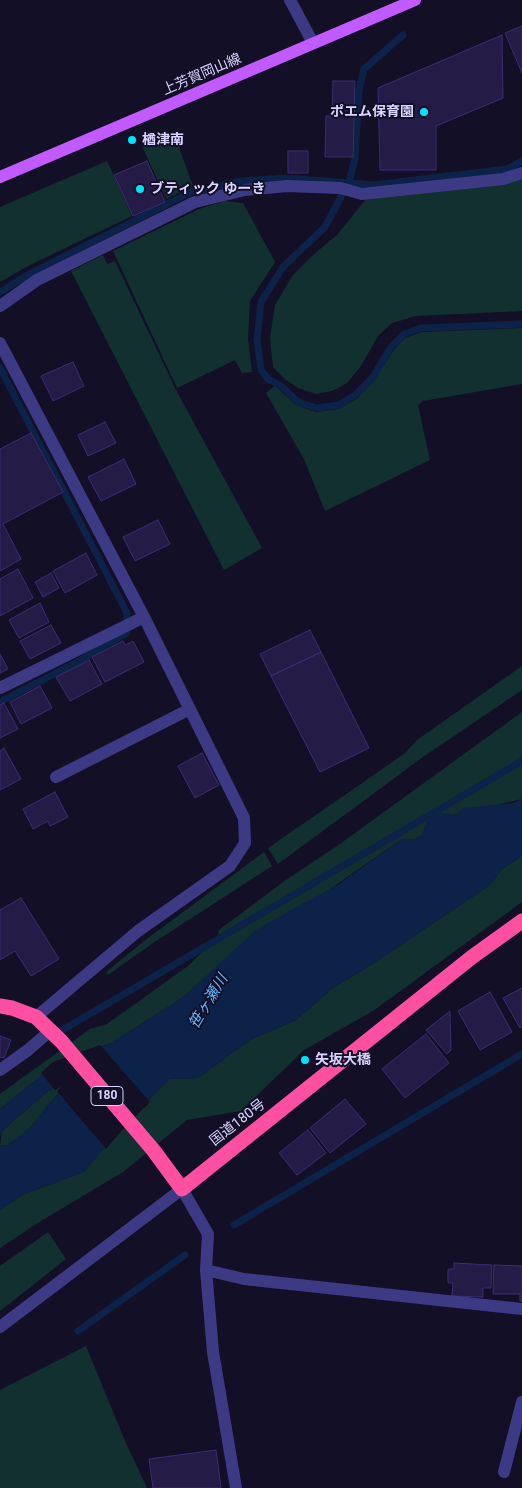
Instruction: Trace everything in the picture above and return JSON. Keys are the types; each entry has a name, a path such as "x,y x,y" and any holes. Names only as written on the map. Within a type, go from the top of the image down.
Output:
{"highway":[{"name":"国道180号","path":"182,1189 465,963 522,922"},
{"name":"180","path":"0,1006 12,1008 36,1017 55,1036 154,1151 182,1189"}],"main road":[{"name":"上芳賀岡山線","path":"0,177 415,0"}],"street":[{"path":"290,0 313,44"},
{"path":"0,306 37,280 195,202 245,190 286,186 345,189 362,194 503,179 522,173"},
{"path":"0,342 140,619 190,709 244,818 245,843 230,866 138,931 36,1017"},
{"path":"0,688 140,619"},
{"path":"56,777 190,709"},
{"path":"0,1070 28,1050 55,1036"},
{"path":"0,1327 182,1189 208,1234 206,1270 213,1352 236,1488"},
{"path":"206,1270 244,1279 522,1309"},
{"path":"504,1472 522,1402"}],"green space":[{"path":"173,131 193,186 166,199 142,146"},
{"path":"107,161 132,216 30,265 0,282 0,207"},
{"path":"522,175 522,311 416,316 392,323 378,336 361,366 347,383 332,391 316,394 298,388 273,367 270,338 275,305 293,275 337,235 366,199"},
{"path":"225,201 243,203 275,262 250,301 248,339 252,372 242,373 235,360 177,388 113,251 199,209"},
{"path":"103,255 107,264 115,261 176,390 262,548 224,570 71,271"},
{"path":"522,328 522,384 423,401 418,405 430,460 325,511 304,459 266,393 275,386 296,405 316,412 339,409 358,398 375,379 393,351 405,338 422,332"},
{"path":"522,666 522,690 423,757 278,864 268,848 404,754 417,740"},
{"path":"522,712 522,799 427,821 422,835 415,839 402,839 218,967 182,998 111,1043 54,1065 0,1109 0,1094 90,1029 107,1024 188,966 217,940 219,930"},
{"path":"264,852 272,866 153,943 108,975 106,972 148,938"},
{"path":"522,856 522,902 373,1011 304,1050 241,1111 187,1120 123,1172 0,1248 0,1210 22,1195 84,1172 121,1127 170,1079 198,1078 250,1040 296,1020 333,988 374,963 490,885 502,869"},
{"path":"74,1076 30,1128 6,1146 0,1145 2,1131 48,1091"},
{"path":"48,1232 66,1259 0,1311 0,1266"},
{"path":"86,1346 125,1441 147,1488 0,1488 0,1390"}],"water":[{"name":"笹ヶ瀬川","path":"522,799 522,856 502,869 490,885 374,963 333,988 296,1020 250,1040 198,1078 170,1079 121,1127 84,1172 22,1195 0,1210 0,1145 6,1146 30,1128 73,1077 48,1091 2,1131 0,1137 0,1109 54,1065 111,1043 182,998 257,929 339,884 402,839 415,839 422,835 427,821 441,813 456,815 463,808 514,803"}],"pier":[{"path":"100,1045 150,1102 106,1149 57,1091 62,1086 55,1090 41,1073 53,1062"}],"building":[{"path":"522,26 522,73 505,33"},
{"name":"ポエム保育園","path":"502,35 503,98 436,126 436,170 380,170 378,88"},
{"path":"333,81 355,81 353,157 325,157 326,116 332,116"},
{"path":"288,151 308,151 308,173 288,173"},
{"path":"147,161 165,202 133,216 114,175"},
{"path":"73,362 84,386 53,401 41,376"},
{"path":"105,422 116,443 88,456 78,435"},
{"path":"31,433 63,492 3,524 21,559 0,571 0,449"},
{"path":"124,459 136,484 101,501 88,477"},
{"path":"158,520 170,544 135,561 123,537"},
{"path":"86,553 97,575 65,593 53,571"},
{"path":"18,569 33,598 0,616 0,579"},
{"path":"51,573 59,588 43,597 35,582"},
{"path":"40,603 49,622 19,638 9,620"},
{"path":"51,625 61,643 30,659 20,641"},
{"path":"310,630 321,652 271,676 260,654"},
{"path":"123,641 125,645 133,641 144,662 105,682 92,657"},
{"path":"321,652 369,748 320,772 271,676"},
{"path":"0,654 8,669 0,673"},
{"path":"89,660 102,684 70,701 56,677"},
{"path":"40,686 52,708 21,724 10,702"},
{"path":"4,703 18,729 0,738 0,705"},
{"path":"4,748 21,779 0,790 0,751"},
{"path":"202,753 219,785 195,798 178,766"},
{"path":"55,792 68,817 50,826 48,821 33,829 23,809"},
{"path":"21,898 59,959 31,976 15,951 0,960 0,910"},
{"path":"522,988 522,1027 520,1028 503,998"},
{"path":"490,992 512,1032 480,1050 458,1011"},
{"path":"450,1011 451,1050 447,1054 426,1030"},
{"path":"426,1034 449,1063 405,1098 382,1069"},
{"path":"0,1036 11,1040 4,1058 0,1057"},
{"path":"345,1099 366,1124 330,1153 310,1128"},
{"path":"308,1130 326,1153 297,1175 279,1153"},
{"path":"454,1263 492,1265 491,1288 483,1288 483,1297 452,1296 453,1283 448,1283 448,1269 454,1269"},
{"path":"494,1265 522,1266 522,1301 520,1301 520,1294 493,1294"},
{"path":"216,1450 221,1488 153,1488 149,1459"}],"waterway":[{"path":"403,35 364,69 359,90 355,159 349,182 325,227 283,267 261,302 257,340 261,370 268,379 281,386 298,402 317,408 339,405 357,394 373,377 391,347 404,334 421,328 522,324"},
{"path":"0,292 31,273 191,192 241,181 286,178 374,185 507,169 522,161"},
{"path":"0,368 127,613 127,633 79,661 0,702"},
{"path":"54,1035 522,761"},
{"path":"234,1225 522,1054"},
{"path":"78,1331 185,1255"}],"place":[{"name":"ポエム保育園","path":"424,112"},
{"name":"楢津南","path":"132,140"},
{"name":"ブティック ゆーき","path":"140,189"},
{"name":"矢坂大橋","path":"305,1060"}]}
